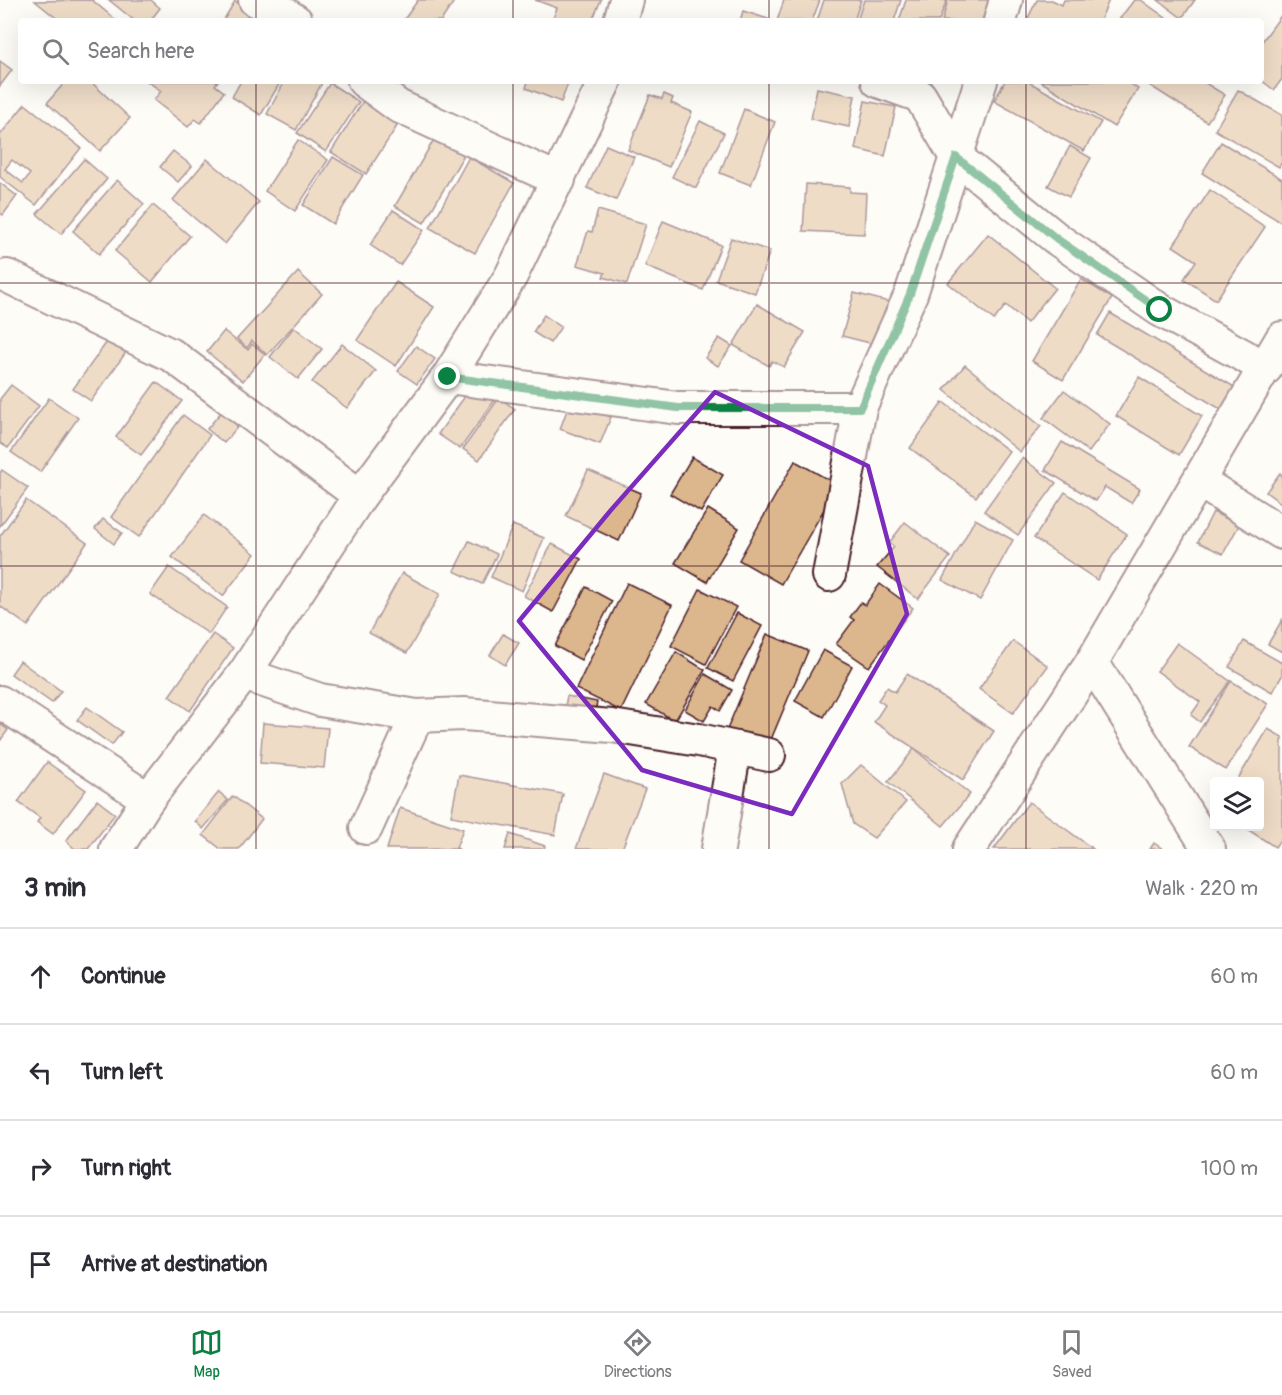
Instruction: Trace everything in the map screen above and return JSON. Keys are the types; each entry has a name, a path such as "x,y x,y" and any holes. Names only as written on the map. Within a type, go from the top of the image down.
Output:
{"street":[{"path":"255,0 292,18"},
{"path":"621,18 626,0"},
{"path":"1001,18 1006,0"},
{"path":"368,84 398,106 559,180"},
{"path":"116,849 148,799 244,674 360,496 448,377 511,276 604,84"},
{"path":"886,84 920,96 956,157 1057,239 1160,310 1266,368"},
{"path":"829,575 860,408 910,294 980,84"},
{"path":"7,276 173,356 360,496"},
{"path":"969,849 1092,662 1282,338"},
{"path":"448,377 678,408 860,408"},
{"path":"1199,481 1282,533"},
{"path":"1092,662 1209,849"},
{"path":"244,674 320,700 417,716 465,714 612,726 699,740 769,755"},
{"path":"0,702 148,799"},
{"path":"366,828 417,716"},
{"path":"718,849 735,748"}],"highlighted area":[{"path":"715,392 868,466 907,614 792,814 642,770 519,621 611,510"}],"building":[{"path":"92,0 113,18 56,18 35,1"},
{"path":"109,0 151,0 160,8 152,18 131,18"},
{"path":"418,0 455,0 443,18 405,18"},
{"path":"535,0 601,0 593,18 553,18 557,8"},
{"path":"784,0 820,0 813,18 778,18"},
{"path":"824,0 861,0 855,18 818,18"},
{"path":"864,0 901,0 895,18 858,18"},
{"path":"906,0 947,0 940,18 900,18"},
{"path":"948,0 989,0 983,18 943,18"},
{"path":"1037,0 1052,0 1062,5 1064,0 1109,0 1101,18 1028,18"},
{"path":"1134,0 1141,0 1166,18 1120,18"},
{"path":"1158,0 1195,0 1182,18"},
{"path":"235,1 262,18 225,18"},
{"path":"743,11 765,18 741,18"},
{"path":"1282,14 1282,79 1274,90 1264,82 1264,39"},
{"path":"0,61 12,70 0,86"},
{"path":"63,84 93,84 130,118 100,151 47,103"},
{"path":"151,84 216,84 224,92 201,123 195,119 188,127 154,100 161,91"},
{"path":"239,84 279,84 261,115 232,97"},
{"path":"283,84 321,84 296,130 267,114"},
{"path":"329,84 359,102 326,152 297,133"},
{"path":"527,84 568,84 561,102 526,88"},
{"path":"1003,84 1032,84 1101,122 1084,151 994,101"},
{"path":"1045,84 1130,84 1138,89 1114,127"},
{"path":"1207,84 1225,95 1207,122 1149,85"},
{"path":"817,88 855,96 849,127 811,119"},
{"path":"1238,90 1282,115 1282,162 1279,167 1215,130"},
{"path":"664,94 673,98 671,103 692,112 669,167 628,150 650,95 662,99"},
{"path":"363,101 399,123 366,174 331,152"},
{"path":"865,101 896,107 885,156 855,149"},
{"path":"25,104 81,148 36,205 0,177 0,135","holes":["12,160 30,174 23,183 5,169"]},
{"path":"744,109 775,122 751,185 720,173"},
{"path":"700,121 724,133 696,188 672,177"},
{"path":"436,136 465,153 424,223 395,206"},
{"path":"298,140 328,160 295,211 265,191"},
{"path":"1221,142 1282,179 1282,223 1202,173"},
{"path":"606,145 634,157 616,200 587,188"},
{"path":"1070,146 1091,158 1069,197 1048,186"},
{"path":"173,151 192,166 178,182 160,167"},
{"path":"333,157 363,175 333,224 303,205"},
{"path":"469,157 514,183 475,253 430,228"},
{"path":"84,159 107,179 61,234 37,214"},
{"path":"207,159 259,202 225,244 173,200"},
{"path":"117,180 144,204 99,254 73,231"},
{"path":"0,183 17,196 3,215 0,213"},
{"path":"806,184 850,187 850,192 866,193 864,234 803,231"},
{"path":"1210,190 1265,227 1216,300 1184,279 1196,261 1173,246"},
{"path":"153,205 190,236 152,282 115,251"},
{"path":"393,210 424,230 400,265 370,245"},
{"path":"598,210 646,224 627,284 603,277 605,273 577,265 588,231 592,232"},
{"path":"663,221 721,245 703,290 645,266"},
{"path":"988,234 1055,288 1027,323 1006,305 994,320 948,283"},
{"path":"731,238 770,251 755,293 716,280"},
{"path":"298,272 322,294 267,355 252,341 247,348 237,339"},
{"path":"1081,279 1112,298 1063,380 1032,361"},
{"path":"396,282 434,307 396,366 357,340"},
{"path":"854,293 889,302 878,345 842,336"},
{"path":"757,304 805,332 784,367 772,361 769,366 733,345"},
{"path":"1110,313 1236,388 1222,410 1097,335"},
{"path":"544,315 561,327 550,343 533,332"},
{"path":"294,327 322,349 298,379 270,357"},
{"path":"224,331 248,350 252,344 265,354 243,381 207,352"},
{"path":"719,338 732,346 718,366 705,358"},
{"path":"109,339 127,351 91,401 73,389"},
{"path":"342,344 376,371 347,408 312,382"},
{"path":"416,346 435,359 417,384 398,371"},
{"path":"965,365 1041,426 1020,452 944,390"},
{"path":"1139,377 1202,416 1179,455 1116,416"},
{"path":"156,382 182,401 141,455 116,437"},
{"path":"11,385 39,406 8,448 0,443 0,399"},
{"path":"473,385 495,400 460,449 438,434"},
{"path":"1064,390 1110,424 1089,452 1043,418"},
{"path":"49,398 78,418 40,472 11,452"},
{"path":"499,398 515,409 479,460 463,449"},
{"path":"570,402 611,417 600,444 560,429"},
{"path":"943,402 1009,451 976,497 910,448"},
{"path":"222,411 239,425 224,443 207,429"},
{"path":"183,415 210,435 139,537 111,517"},
{"path":"1062,442 1140,489 1131,503 1105,487 1096,501 1045,470"},
{"path":"692,457 723,475 701,512 670,494"},
{"path":"1022,458 1056,483 1018,535 984,511"},
{"path":"795,461 838,485 781,584 739,560"},
{"path":"2,470 28,488 0,526 0,473"},
{"path":"588,470 641,493 619,541 566,516"},
{"path":"1280,473 1282,475 1282,504 1266,492"},
{"path":"1065,492 1127,534 1097,580 1034,538"},
{"path":"26,500 87,543 28,626 0,606 0,536"},
{"path":"708,509 739,528 707,582 675,563"},
{"path":"1213,512 1239,525 1223,554 1198,542"},
{"path":"204,515 255,554 223,596 172,557"},
{"path":"103,519 122,533 114,544 95,529"},
{"path":"975,519 1013,540 980,600 942,580"},
{"path":"905,522 950,557 918,599 877,567 894,547 889,543"},
{"path":"513,525 544,538 522,591 491,577"},
{"path":"469,541 497,554 482,584 454,571"},
{"path":"552,544 581,559 553,612 524,596"},
{"path":"169,567 227,607 209,634 150,594"},
{"path":"402,573 440,594 407,653 369,633"},
{"path":"627,583 672,605 621,711 576,689"},
{"path":"880,584 913,608 869,667 836,644 854,620 850,617 861,602 865,605"},
{"path":"586,587 612,601 581,660 555,646"},
{"path":"700,589 736,607 706,664 671,646"},
{"path":"737,613 762,626 733,681 708,668"},
{"path":"1282,620 1282,652 1268,644"},
{"path":"213,634 233,648 190,711 169,696"},
{"path":"503,634 519,643 505,665 490,655"},
{"path":"767,634 808,651 767,749 726,732"},
{"path":"1013,641 1048,666 1013,713 979,689"},
{"path":"1244,641 1282,663 1282,676 1272,692 1229,667"},
{"path":"1177,643 1230,681 1200,722 1191,715 1200,702 1157,671"},
{"path":"823,650 852,666 824,717 795,701"},
{"path":"676,652 705,670 675,721 646,704"},
{"path":"20,661 61,691 52,703 11,674"},
{"path":"705,674 732,690 720,711 713,706 704,721 685,710"},
{"path":"907,674 994,731 963,780 874,722 885,705 878,700 887,687 895,692"},
{"path":"1231,681 1268,704 1226,770 1189,747"},
{"path":"567,696 597,702 594,718 564,711"},
{"path":"87,707 122,732 112,745 77,720"},
{"path":"263,723 328,728 324,768 260,763"},
{"path":"0,724 8,730 0,741"},
{"path":"1268,729 1282,737 1282,837 1275,847 1250,831 1264,831 1264,777 1239,777"},
{"path":"914,749 970,794 943,826 888,782"},
{"path":"47,762 86,790 53,834 37,822 40,818 18,802"},
{"path":"861,765 906,802 874,838 853,824 842,784"},
{"path":"604,774 645,789 622,849 576,849"},
{"path":"459,775 563,794 555,835 451,816"},
{"path":"219,792 228,800 203,829 195,821"},
{"path":"233,796 262,819 239,849 221,849 203,835"},
{"path":"97,800 115,814 88,849 75,849 66,841"},
{"path":"1029,802 1093,849 994,849"},
{"path":"400,808 463,829 456,848 459,849 387,849"},
{"path":"510,834 545,846 544,849 505,849"},
{"path":"1154,843 1163,849 1150,849"}],"route":[{"path":"448,377 678,408 860,408 910,294 956,157 1057,239 1160,310"}]}
